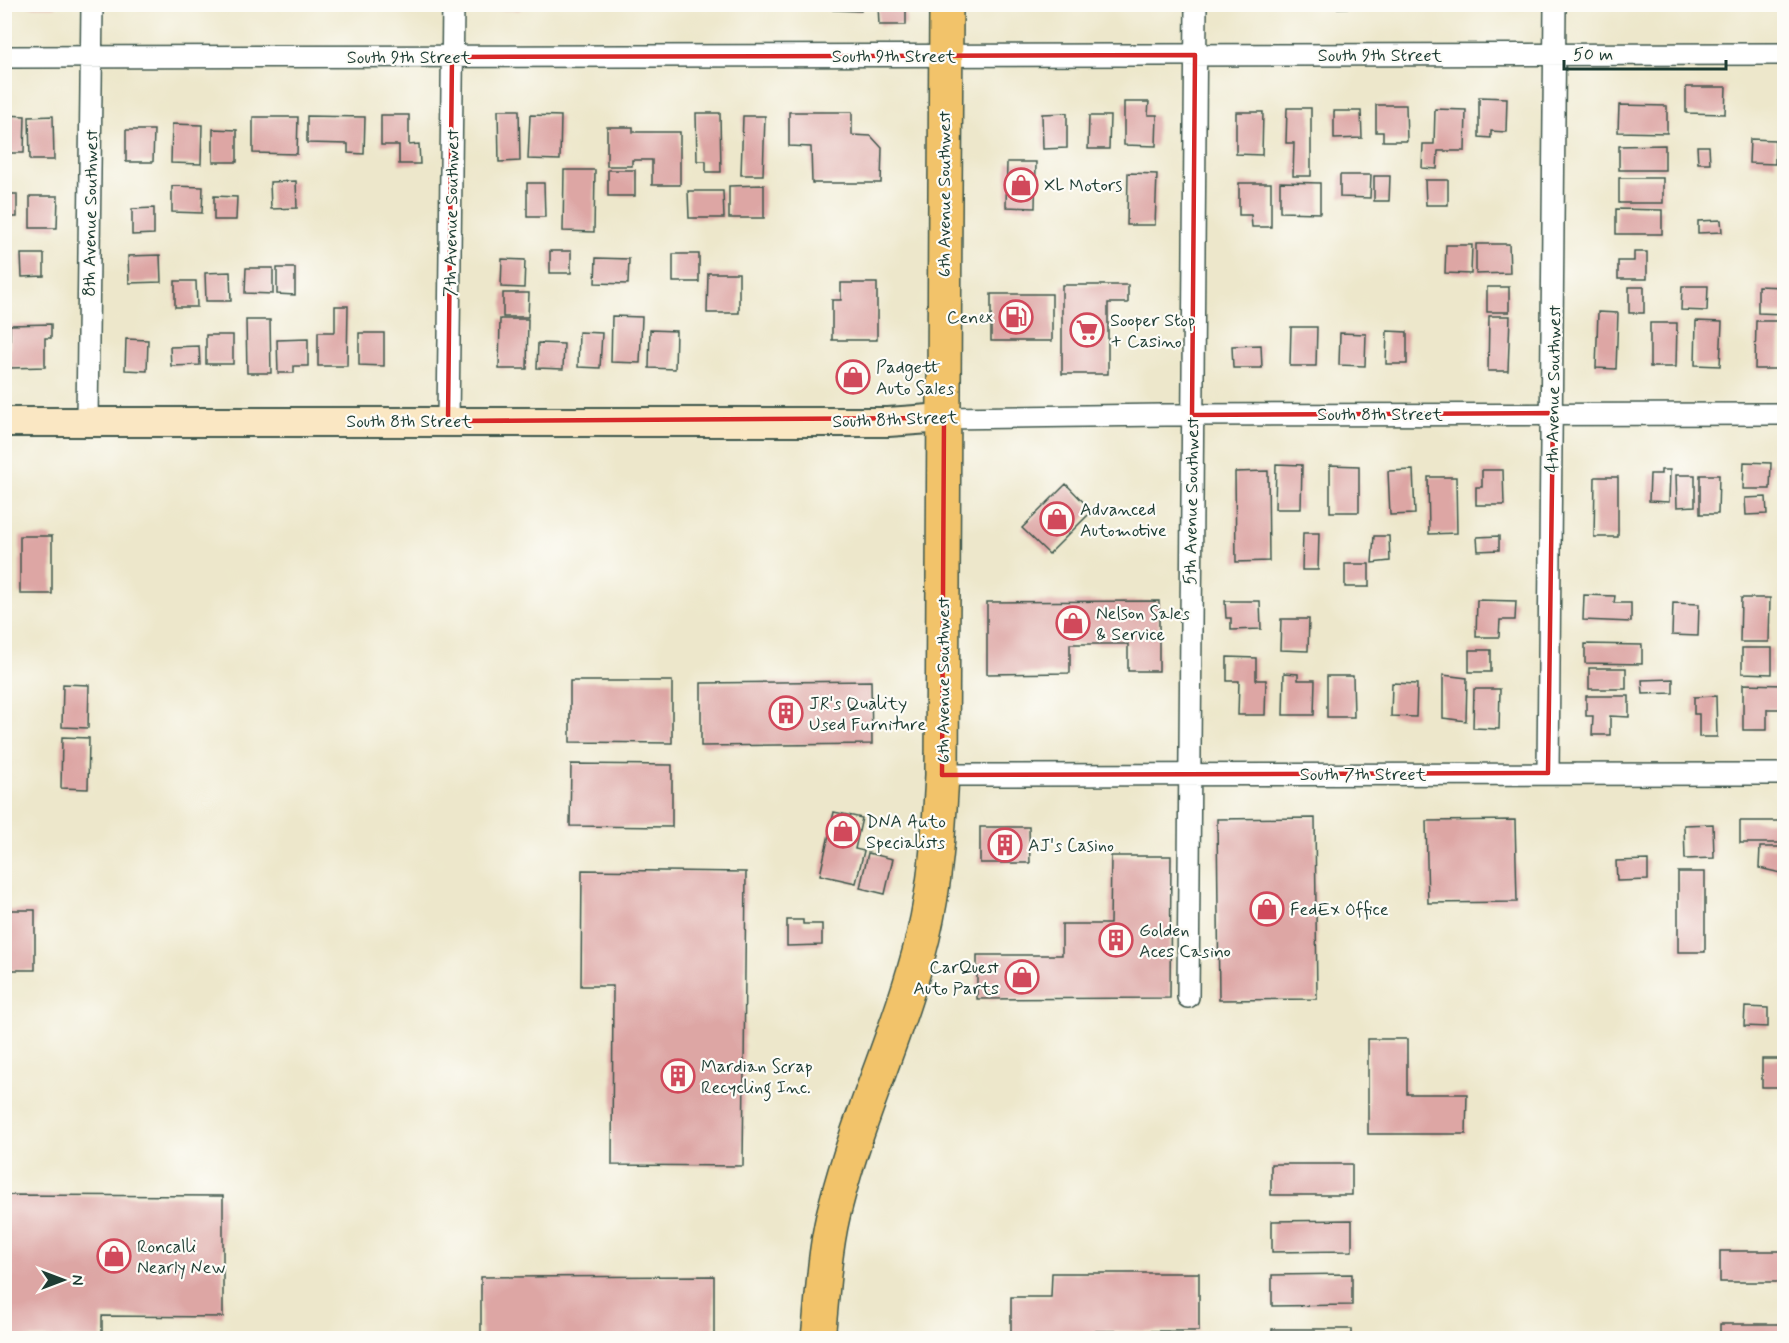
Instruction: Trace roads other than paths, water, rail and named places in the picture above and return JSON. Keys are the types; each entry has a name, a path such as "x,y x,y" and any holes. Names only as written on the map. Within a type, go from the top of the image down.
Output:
{"highway":[{"name":"6th Avenue Southwest","path":"818,1338 827,1247 835,1205 847,1164 897,1024 923,936 938,855 942,775 946,4"}],"street":[{"name":"8th Avenue Southwest","path":"87,421 92,4"},
{"name":"7th Avenue Southwest","path":"448,421 453,4"},
{"name":"5th Avenue Southwest","path":"1188,997 1196,4"},
{"name":"4th Avenue Southwest","path":"1548,773 1555,4"},
{"name":"South 9th Street","path":"4,57 1785,54"},
{"name":"South 8th Street","path":"4,422 888,422 944,418 1192,415 1785,414"},
{"name":"South 7th Street","path":"942,775 1785,774"}],"place":[{"name":"XL Motors","path":"1021,185"},
{"name":"Cenex","path":"1016,317"},
{"name":"Sooper Stop + Casino","path":"1087,330"},
{"name":"Padgett Auto Sales","path":"853,377"},
{"name":"Advanced Automotive","path":"1057,519"},
{"name":"Nelson Sales & Service","path":"1073,623"},
{"name":"JR's Quality Used Furniture","path":"786,713"},
{"name":"DNA Auto Specialists","path":"843,831"},
{"name":"AJ's Casino","path":"1005,845"},
{"name":"FedEx Office","path":"1267,909"},
{"name":"Golden Aces Casino","path":"1116,940"},
{"name":"CarQuest Auto Parts","path":"1022,977"},
{"name":"Mardian Scrap Recycling Inc.","path":"678,1076"},
{"name":"Roncalli Nearly New","path":"114,1256"}]}
